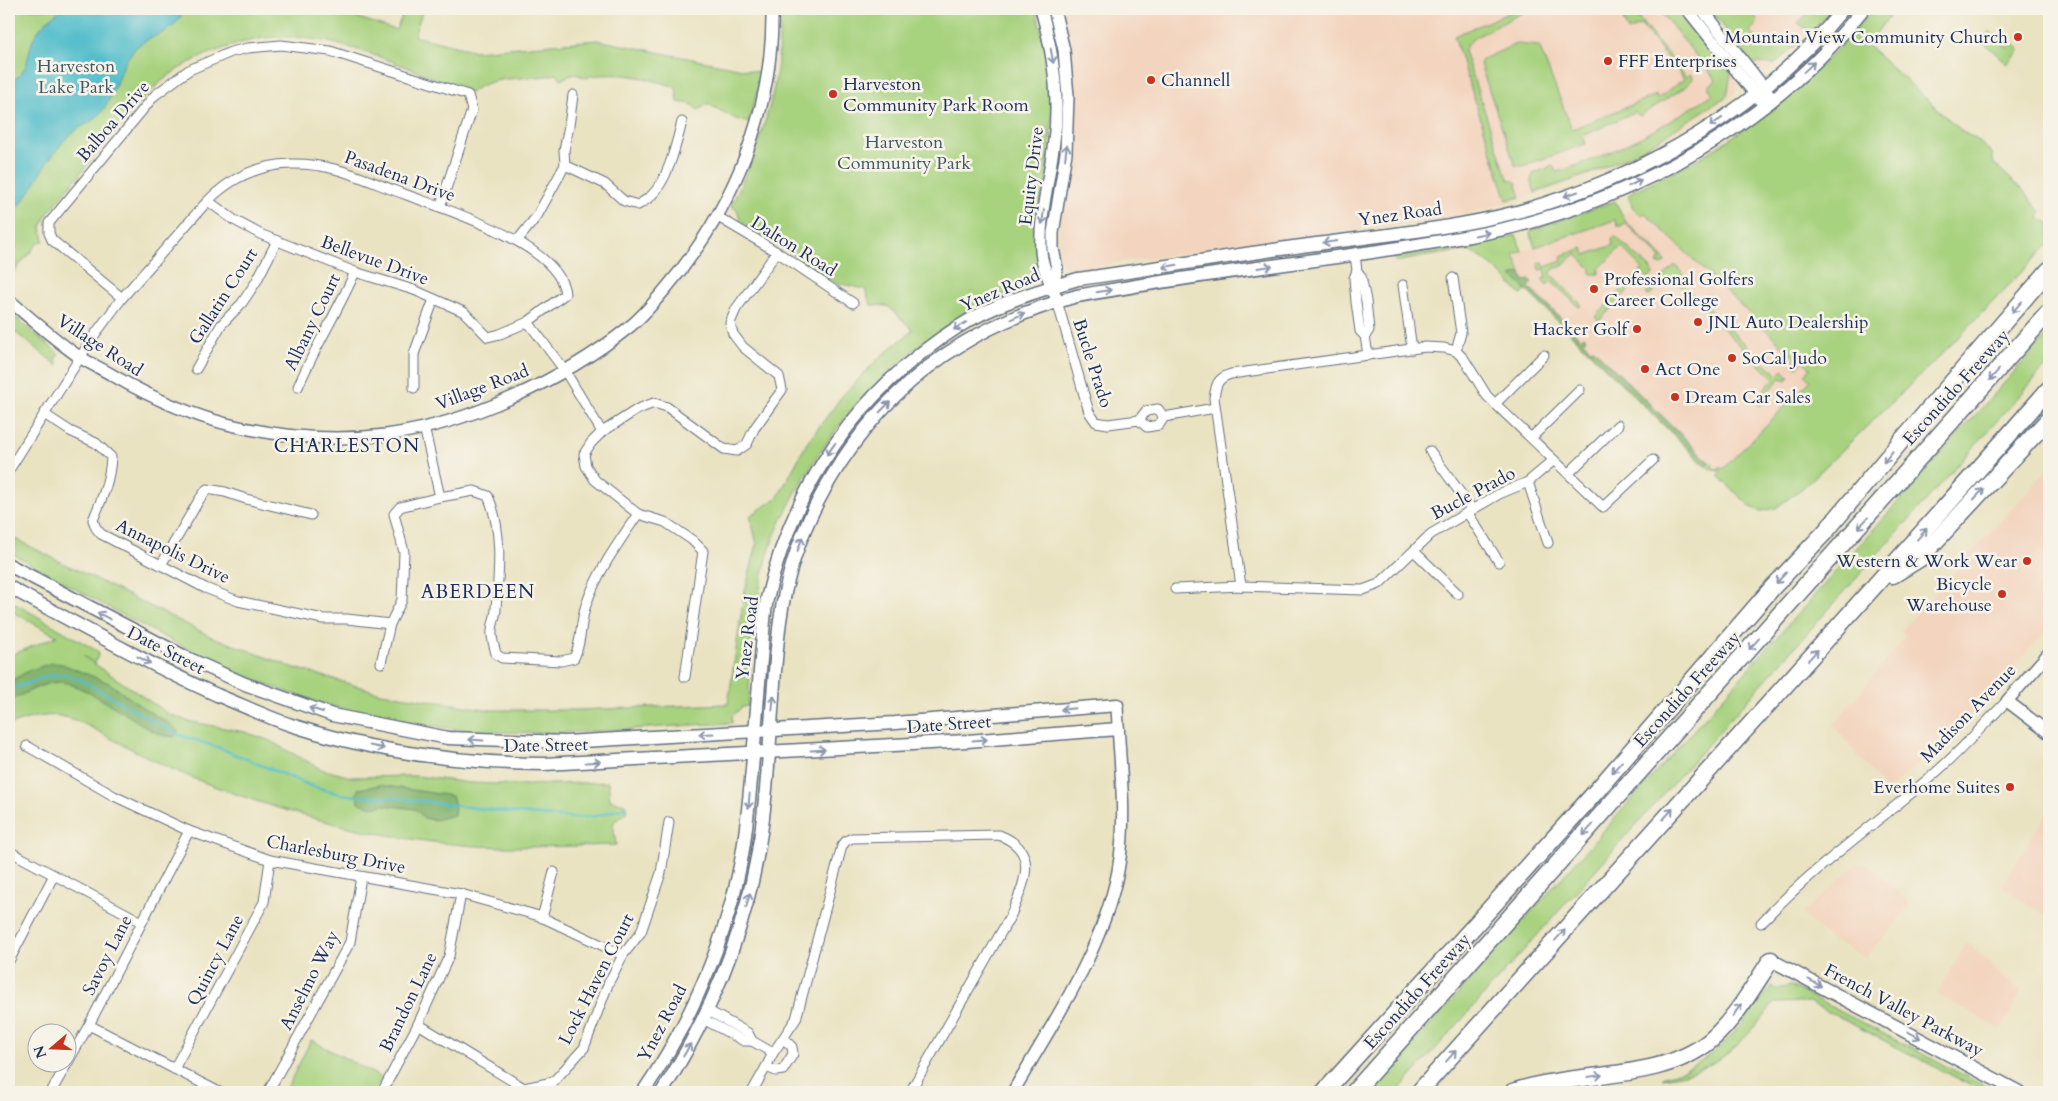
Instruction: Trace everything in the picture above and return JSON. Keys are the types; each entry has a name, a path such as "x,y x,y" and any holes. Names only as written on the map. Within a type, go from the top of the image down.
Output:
{"highway":[{"path":"1324,1092 1592,796 1773,587 1826,531 2049,270"},
{"name":"Escondido Freeway","path":"1354,1092 2049,312"},
{"path":"1419,1092 1655,828 1878,584 2049,389"},
{"path":"1878,584 1919,559 2049,420"},
{"path":"1513,1092 1550,1082 1642,1069 1671,1062 1692,1052 1711,1040 1732,1017 1772,960"}],"main road":[{"name":"Ynez Road","path":"643,1092 677,1038 701,988 728,912 746,829 766,601 790,524 805,491 826,456 850,423 879,389 922,353 967,322 1021,297 1053,286 1078,279 1448,225 1515,212 1586,188 1636,167 1676,146 1714,123 1760,91 1812,43 1842,9"},
{"name":"Ynez Road","path":"662,1092 691,1044 716,993 747,904 761,833 780,620 792,567 810,517 839,467 871,421 913,380 961,344 1039,306 1057,301 1112,289 1449,240 1492,232 1537,220 1602,198 1640,181 1725,134 1768,102 1823,54 1863,9"},
{"path":"1355,254 1359,245 1395,238 1402,232"},
{"name":"Date Street","path":"9,565 179,653 287,701 340,717 448,738 565,742 895,723 1117,705"},
{"name":"Date Street","path":"10,589 153,664 290,725 364,744 440,758 502,764 551,764 1118,729"},
{"path":"705,1015 700,1005 721,954 719,939"},
{"name":"French Valley Parkway","path":"1772,960 2019,1092"}],"street":[{"name":"Village Road","path":"9,300 80,357 141,393 192,414 235,426 280,434 351,438 424,427 451,420 509,399 565,371 629,328 652,304 696,250 718,217 752,138 769,69 772,41 772,9"},
{"name":"Equity Drive","path":"1041,9 1052,60 1056,99 1054,140 1041,231 1041,251 1044,272 1053,286 1057,301"},
{"name":"Equity Drive","path":"1053,286 1057,268 1053,249 1053,233 1066,153 1068,105 1064,50 1054,9"},
{"path":"1687,9 1760,91"},
{"path":"1702,9 1768,102"},
{"name":"Balboa Drive","path":"122,298 52,240 49,234 49,223 155,95 189,70 231,52 248,48 281,45 330,51 468,95 472,110 440,207"},
{"path":"517,241 537,216 565,165 564,150 573,95"},
{"path":"565,165 605,184 624,201 638,205 652,196 665,174 676,146 682,122"},
{"name":"Pasadena Drive","path":"9,470 80,357 122,298 218,190 248,173 266,167 291,164 324,166 356,174 485,224 517,241 557,272 564,284 565,294 528,322"},
{"name":"Bellevue Drive","path":"208,201 234,220 260,234 355,272 434,299 464,312 488,337 528,322"},
{"name":"Dalton Road","path":"718,217 777,252 853,303"},
{"name":"Gallatin Court","path":"196,369 221,325 242,303 256,282 277,241"},
{"path":"685,677 703,551 692,540 665,522 638,514 595,480 586,466 584,454 591,443 602,432 638,409 654,403 667,407 724,449 737,451 747,444 754,429 782,390 780,376 743,347 733,334 730,323 736,309 777,252"},
{"path":"1355,254 1357,270 1361,276 1366,300 1363,321"},
{"path":"1357,270 1354,278 1356,302 1363,321 1369,330 1365,336 1368,355"},
{"name":"Albany Court","path":"298,387 309,360 342,302 355,272"},
{"path":"1452,278 1461,333 1456,351"},
{"path":"1402,285 1412,349"},
{"path":"414,388 414,354 434,299"},
{"path":"1356,302 1366,300"},
{"name":"Bucle Prado","path":"1057,301 1089,412 1096,422 1108,424 1140,420 1146,411 1158,410 1164,416"},
{"path":"528,322 565,371 602,432"},
{"path":"1241,586 1214,398 1216,384 1222,376 1412,349 1444,348 1456,351 1464,359 1474,378 1495,404 1603,507 1653,460"},
{"path":"1495,404 1544,355"},
{"path":"1531,438 1580,390"},
{"name":"Bucle Prado","path":"1164,416 1215,408"},
{"name":"Annapolis Drive","path":"44,414 70,431 96,444 111,457 110,474 93,520 96,528 102,534 205,588 238,601 323,619 347,619 390,624"},
{"name":"Bucle Prado","path":"1140,420 1147,427 1159,425 1164,416"},
{"path":"1568,474 1618,424"},
{"path":"424,427 440,496"},
{"path":"1430,451 1470,510 1499,562"},
{"name":"Bucle Prado","path":"1175,589 1241,586 1363,590 1379,584 1431,534 1470,510 1528,482 1554,460"},
{"path":"1528,482 1548,543"},
{"path":"161,566 199,500 207,490 225,492 311,515"},
{"path":"382,663 390,624 402,600 404,552 394,514 400,508 440,496 474,491 488,496 495,511 498,532 496,611 492,635 496,654 502,658 561,661 574,658 579,650 580,629 586,605 597,580 638,514"},
{"path":"1414,551 1458,594"},
{"name":"Madison Avenue","path":"1761,923 1804,880 1935,773 2006,701 2049,653"},
{"path":"2006,701 2049,733"},
{"path":"1013,1092 1088,960 1102,928 1111,900 1118,870 1123,812 1117,705"},
{"name":"Charlesburg Drive","path":"27,746 114,796 188,831 270,860 461,894 542,918 623,955"},
{"name":"Lock Haven Court","path":"418,1024 524,1088 553,1082 584,1048 609,982 623,955 641,932 661,873 669,822"},
{"name":"Savoy Lane","path":"51,1092 89,1025 188,831"},
{"path":"752,1092 773,1053 796,1019 842,846 846,841 852,838 1000,835 1008,838 1021,852 1025,861 1027,871 1022,888 1011,915 910,1092"},
{"path":"9,851 142,922"},
{"name":"Quincy Lane","path":"174,1069 264,902 270,860"},
{"path":"542,918 554,872"},
{"path":"9,961 54,875"},
{"name":"Anselmo Way","path":"268,1092 350,942 361,877"},
{"name":"Brandon Lane","path":"382,1092 418,1024 449,956 461,894"},
{"path":"705,1015 744,1041 752,1041 773,1053"},
{"path":"89,1025 219,1092"},
{"path":"766,1066 776,1071 783,1070 787,1065 793,1054 792,1047 784,1039"}],"shaded area":[{"path":"1058,9 1680,9 1732,73 1737,80 1737,87 1735,93 1678,131 1640,153 1594,174 1537,194 1454,217 1125,261 1075,270 1066,269 1062,265 1056,248 1068,165"},
{"path":"1710,9 1833,9 1813,31 1807,31 1798,40 1799,42 1775,64 1777,67 1767,72 1761,72 1753,65"},
{"path":"1645,206 1816,374 1721,471 1712,470 1701,462 1496,259 1585,230 1615,219 1633,208"},
{"path":"2049,468 2049,628 1983,702 1932,753 1886,790 1833,725 1906,636 1901,631"},
{"path":"2049,810 2049,918 2001,886"},
{"path":"1857,864 1871,866 1911,905 1866,958 1828,937 1802,914"},
{"path":"1967,942 2022,991 2001,1030 1937,994"}],"green space":[{"name":"Harveston Lake Park","path":"13,9 331,9 396,30 405,9 423,9 414,36 476,51 597,40 762,73 749,123 736,119 708,104 698,110 691,104 678,102 676,87 634,76 603,75 590,76 588,78 575,74 561,79 557,74 500,80 479,87 470,93 383,58 360,50 315,39 284,37 244,42 197,59 169,75 153,89 121,124 48,213 41,227 44,241 38,243 9,278 9,16"},
{"name":"Harveston Community Park","path":"779,9 1036,9 1049,65 1052,119 1039,266 1033,268 1026,279 1028,285 976,308 923,343 899,362 855,406 818,456 801,483 771,545 757,604 748,706 742,707 732,716 732,723 586,732 528,733 439,727 408,723 347,710 288,692 228,668 133,620 9,552 9,536 210,636 292,667 381,693 491,710 578,710 728,704 744,595 757,544 750,516 778,497 807,443 843,395 877,360 913,330 888,306 871,305 865,289 837,283 826,278 789,252 737,222 740,218 739,214 731,206 757,146 772,98 777,73"},
{"path":"1518,9 1529,9 1474,38 1467,44 1464,51 1505,171 1509,180 1516,182 1521,197 1507,200 1454,36"},
{"path":"1618,9 1631,9 1686,77 1690,74 1693,79 1685,87 1640,116 1634,112 1583,136 1586,144 1522,166 1515,165 1480,64 1483,59 1516,44 1539,46 1572,129 1656,95 1657,99 1684,79 1641,25 1628,31"},
{"path":"1658,9 1678,9 1731,73 1727,96 1640,151 1594,172 1535,193 1531,179 1534,173 1553,166 1556,172 1598,158 1657,129 1713,94 1708,87 1716,80"},
{"path":"1710,9 1753,9 1758,23 1750,31 1769,52 1790,33 1799,42 1775,64 1756,63 1753,65"},
{"path":"1812,9 1833,9 1811,32 1798,23"},
{"path":"1873,9 1895,9 1867,45 1963,132 1976,139 1992,153 1994,164 2021,188 2041,212 2039,218 2049,223 2049,244 1945,351 1804,487 1776,508 1761,511 1751,507 1718,476 1721,471 1712,470 1705,465 1709,462 1713,464 1712,467 1718,470 1720,467 1723,469 1810,381 1805,375 1810,368 1803,361 1797,367 1792,364 1795,358 1645,213 1641,216 1633,208 1628,196 1631,192 1678,170 1711,151 1764,114 1821,65"},
{"path":"1990,31 2007,48 2012,43 2020,50 2007,64 1981,40"},
{"path":"1615,201 1626,222 1662,256 1665,262 1662,265 1657,263 1661,258 1625,223 1618,226 1615,220 1535,247 1530,234 1532,230"},
{"path":"1516,235 1522,251 1514,254 1521,273 1512,276 1526,290 1521,295 1491,265 1470,252 1447,253 1397,262 1392,258 1451,249"},
{"path":"1616,237 1650,268 1653,274 1649,279 1644,274 1599,321 1595,317 1643,269 1621,247 1599,269 1599,274 1591,274 1591,269 1576,254 1550,273 1582,305 1579,307 1551,281 1547,285 1542,279 1547,277 1545,269 1540,270 1538,263 1543,262 1545,267 1562,261 1561,256 1583,248 1585,255 1613,245 1612,238"},
{"path":"1675,265 1687,278 1682,284 1778,375 1783,370 1789,376 1786,380 1781,378 1760,399 1762,404 1760,406 1754,400 1774,379 1674,280 1669,285 1664,281 1649,296 1646,294"},
{"path":"1521,273 1524,281 1530,280 1532,283 1529,287 1581,338 1584,336 1586,338 1584,341 1590,349 1593,348 1709,462 1705,465 1701,462 1512,276"},
{"path":"9,312 59,354 56,358 58,366 9,327"},
{"path":"2049,333 2049,363 1397,1092 1370,1092"},
{"path":"9,600 99,652 95,664 83,656 167,713 187,721 245,732 268,740 321,769 351,777 416,776 470,783 526,785 608,782 610,800 625,804 627,811 613,823 616,845 502,847 464,845 427,841 352,828 243,797 208,784 171,769 87,725 67,717 41,716 9,725 9,656 57,636 9,610"},
{"path":"52,663 62,664 109,683 178,731 174,737 164,736 68,683 46,684 9,701 9,682 30,670"},
{"path":"380,785 452,796 455,806 454,815 434,820 424,818 415,809 383,805 372,807 360,803 356,796 358,789"},
{"path":"1771,986 1776,989 1791,986 1996,1092 1984,1092 1809,1002 1774,1003 1739,1044 1714,1063 1682,1075 1662,1078 1698,1063 1712,1053 1737,1029"},
{"path":"311,1040 382,1078 373,1092 285,1092"}],"water":[{"path":"62,9 184,9 173,26 140,44 133,51 124,65 107,104 93,120 72,133 64,141 48,161 23,201 9,214 9,83 24,69 33,40 38,31"}],"waterway":[{"path":"9,690 48,676 64,674 83,681 176,734 220,748 314,787 341,794 396,798 573,818 596,816 626,807"}],"place":[{"name":"Mountain View Community Church","path":"2018,37"},
{"name":"FFF Enterprises","path":"1608,61"},
{"name":"Channell","path":"1151,80"},
{"name":"Harveston Community Park Room","path":"833,94"},
{"name":"Professional Golfers Career College","path":"1594,289"},
{"name":"JNL Auto Dealership","path":"1698,322"},
{"name":"Hacker Golf","path":"1637,329"},
{"name":"SoCal Judo","path":"1732,358"},
{"name":"Act One","path":"1645,369"},
{"name":"Dream Car Sales","path":"1675,397"},
{"name":"Western & Work Wear","path":"2027,561"},
{"name":"Bicycle Warehouse","path":"2002,594"},
{"name":"Everhome Suites","path":"2010,787"}],"district":[{"name":"CHARLESTON","path":"347,445"},
{"name":"ABERDEEN","path":"478,591"}]}
